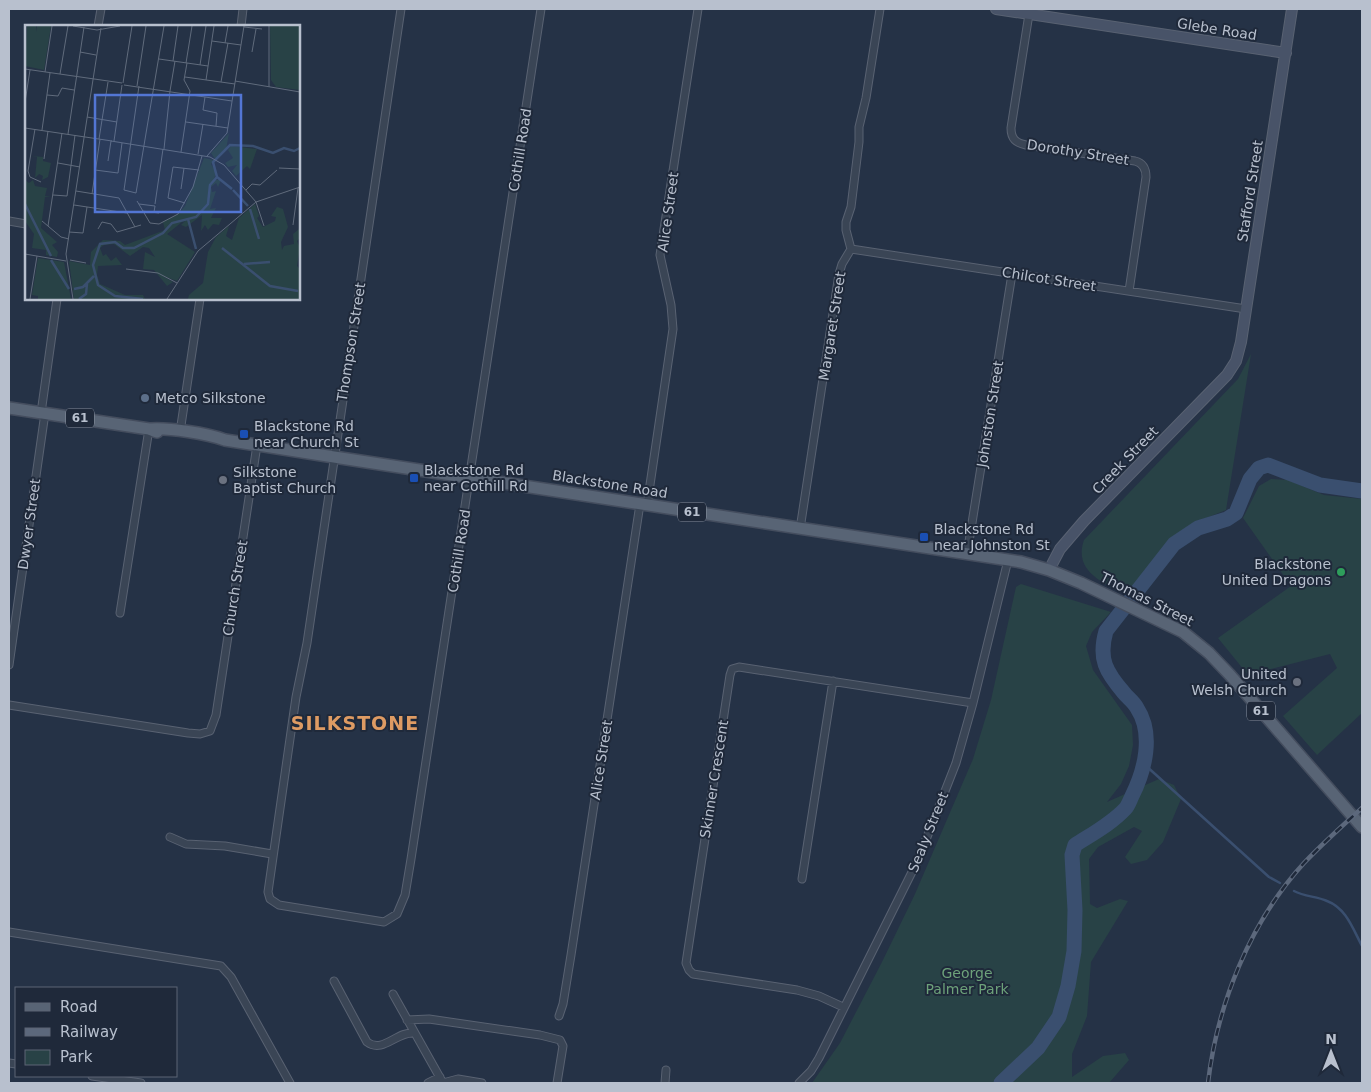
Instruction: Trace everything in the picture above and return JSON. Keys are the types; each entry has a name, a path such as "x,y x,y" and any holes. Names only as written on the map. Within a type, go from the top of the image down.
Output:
{"main road":[{"name":"Glebe Road","path":"996,9 1286,53"},
{"name":"Stafford Street","path":"1227,375 1234,365 1239,352 1292,9"},
{"name":"Creek Street","path":"1048,570 1060,549 1084,521 1227,375"},
{"name":"Blackstone Road","path":"9,408 150,429 162,428 215,436 225,440 1008,560 1048,570"},
{"name":"Blackstone Road","path":"150,429 161,434 214,442 225,440"},
{"name":"Thomas Street","path":"1048,570 1099,591 1183,632 1209,653 1362,827"}],"street":[{"path":"98,25 101,9"},
{"path":"241,25 243,9"},
{"name":"Thompson Street","path":"272,854 296,697 307,644 401,9"},
{"name":"Cothill Road","path":"272,854 268,892 273,902 288,907 384,922 398,914 405,895 411,859 542,9"},
{"name":"Alice Street","path":"559,1016 563,1004 672,329 671,305 660,256 698,9"},
{"path":"851,249 846,222 851,207 859,127 866,98 880,9"},
{"name":"Dorothy Street","path":"1029,14 1011,128 1012,136 1018,143 1026,146 1135,161 1144,167 1146,177 1129,291"},
{"path":"9,221 25,224"},
{"name":"Chilcot Street","path":"851,249 1246,309"},
{"name":"Margaret Street","path":"800,529 839,274 842,264 851,249"},
{"name":"Johnston Street","path":"967,554 1012,274"},
{"name":"Dwyer Street","path":"9,665 57,300"},
{"path":"180,432 200,300"},
{"path":"120,613 150,429"},
{"name":"Church Street","path":"9,705 188,733 200,734 210,731 216,715 257,445"},
{"name":"Sealy Street","path":"799,1083 811,1071 819,1058 918,860 956,763 973,703 1008,560"},
{"name":"Skinner Crescent","path":"843,1007 819,996 798,990 693,974 686,963 732,669 739,667 973,703"},
{"path":"802,880 833,681"},
{"path":"170,836 186,844 225,846 272,854"},
{"path":"9,932 221,966 231,977 290,1083"},
{"path":"334,981 364,1036 372,1046 381,1046 402,1034 414,1033"},
{"path":"393,994 442,1081"},
{"path":"408,1020 429,1018 540,1035 560,1040 563,1046 556,1083"},
{"path":"665,1083 666,1070"},
{"path":"99,1077 141,1083"},
{"path":"428,1083 458,1080 482,1083"}],"green space":[{"path":"1251,354 1226,510 1196,522 1168,542 1127,595 1100,581 1087,568 1083,560 1084,540 1238,379"},
{"path":"1271,479 1288,480 1324,495 1362,499 1362,713 1317,755 1283,716 1337,668 1330,654 1248,675 1218,638 1291,586 1243,518 1259,486"},
{"name":"George Palmer Park","path":"1021,584 1111,612 1092,632 1086,646 1093,670 1132,725 1133,745 1129,766 1121,784 1107,802 1159,779 1174,785 1181,799 1163,842 1147,860 1131,864 1125,857 1142,831 1134,827 1098,847 1089,859 1090,904 1097,908 1120,899 1128,901 1091,962 1087,1016 1072,1054 1072,1077 1103,1056 1125,1053 1129,1060 1109,1083 812,1083 840,1043 882,962 915,894 973,759 991,700 1016,587"}],"waterway":[{"path":"1001,1083 1038,1048 1059,1017 1068,986 1074,951 1075,910 1072,855 1075,845 1108,824 1126,808 1137,786 1144,764 1146,740 1142,718 1134,704 1112,678 1105,665 1103,650 1106,631 1174,544 1198,528 1227,519 1236,513 1250,479 1259,468 1268,465 1320,485 1362,491"},
{"path":"1144,764 1269,877 1280,883"},
{"path":"1294,891 1334,904 1344,914 1362,946"}],"railway":[{"path":"1208,1083 1212,1054 1228,995 1239,966 1267,911 1304,863 1362,808"}],"place":[{"name":"Metco Silkstone","path":"145,398"},
{"name":"Blackstone Rd near Church St","path":"244,434"},
{"name":"Blackstone Rd near Cothill Rd","path":"414,478"},
{"name":"Silkstone Baptist Church","path":"223,480"},
{"name":"Blackstone Rd near Johnston St","path":"924,537"},
{"name":"Blackstone United Dragons","path":"1341,572"},
{"name":"United Welsh Church","path":"1297,682"}],"district":[{"name":"SILKSTONE","path":"355,723"}]}
